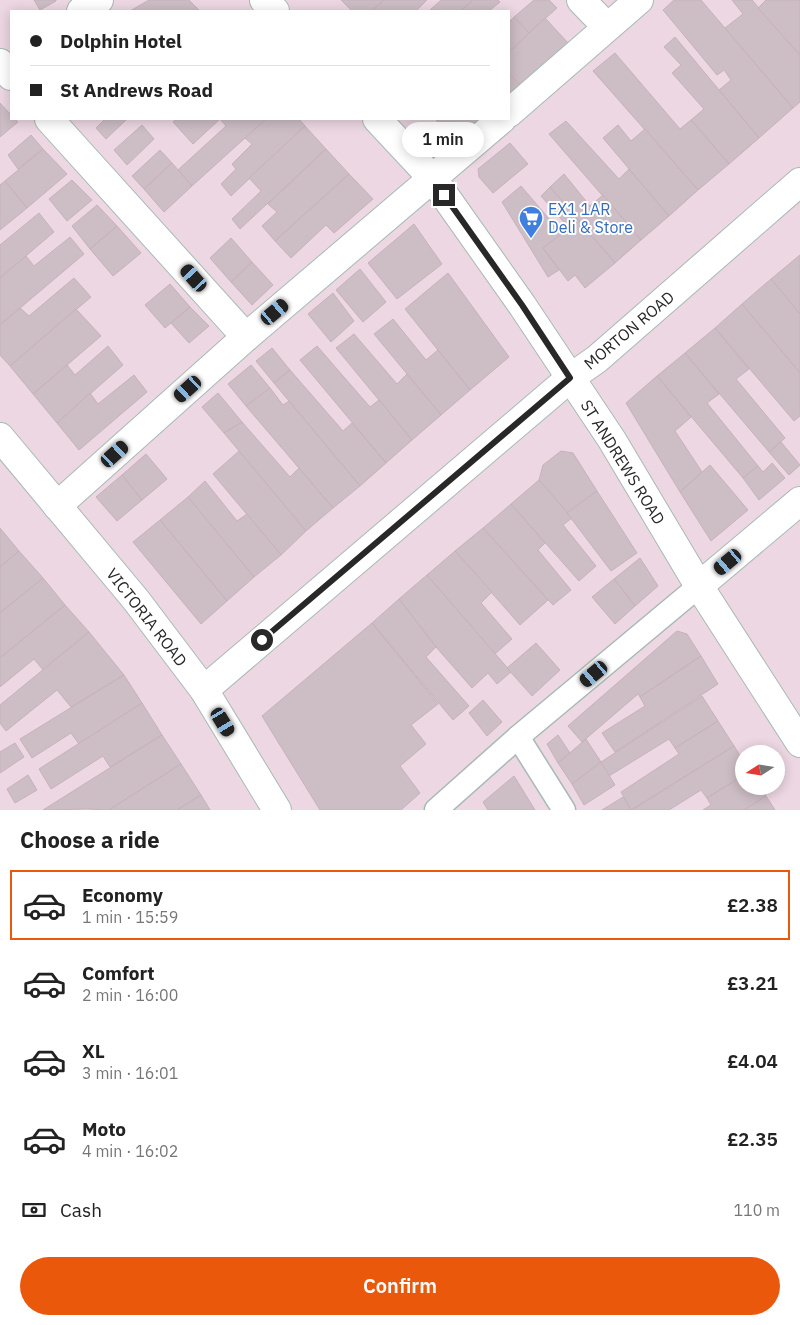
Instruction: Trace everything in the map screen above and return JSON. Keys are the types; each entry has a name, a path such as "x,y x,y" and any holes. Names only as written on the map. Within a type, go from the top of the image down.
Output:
{"street":[{"path":"83,10 99,0"},
{"path":"264,0 274,10"},
{"path":"581,0 607,27"},
{"path":"510,112 639,0"},
{"path":"10,54 0,62 10,75"},
{"path":"51,120 246,337"},
{"name":"ST ANDREWS ROAD","path":"378,120 432,179 522,305 612,440 699,586 800,743"},
{"path":"57,506 246,337 501,120"},
{"name":"MORTON ROAD","path":"204,690 570,378 597,359 800,182"},
{"name":"VICTORIA ROAD","path":"0,437 136,600 204,690 277,810"},
{"path":"699,586 800,501"}],"lane":[{"path":"436,810 518,737 699,586"},
{"path":"518,737 564,810"}],"building":[{"path":"34,0 56,0 56,1 40,10"},
{"path":"149,0 189,0 199,10 132,10"},
{"path":"341,0 384,0 373,10 351,10"},
{"path":"384,0 427,0 417,10 373,10"},
{"path":"441,0 473,0 462,10 430,10"},
{"path":"473,0 498,0 500,2 490,10 462,10"},
{"path":"534,0 549,0 557,8 529,33 514,17"},
{"path":"674,0 701,0 793,108 759,138 719,90 731,80 724,70 717,75 663,10"},
{"path":"732,0 752,0 800,55 800,102 793,108 725,28 743,14"},
{"path":"766,0 800,0 800,55 758,8"},
{"path":"514,17 529,33 510,51 510,21"},
{"path":"545,18 570,45 521,86 510,75 510,51"},
{"path":"675,37 759,138 729,164 691,120 704,109 672,73 681,65 664,47"},
{"path":"615,53 680,129 691,120 729,164 698,190 593,71"},
{"path":"510,75 521,86 510,96"},
{"path":"0,103 10,114 10,120 18,122 0,137"},
{"path":"104,120 126,120 106,139 96,128"},
{"path":"175,120 219,120 193,144 173,122"},
{"path":"221,120 265,120 192,186 178,170 226,126"},
{"path":"265,120 300,120 305,126 231,196 221,184 236,169 232,164 252,144 245,138"},
{"path":"436,120 482,120 457,141"},
{"path":"566,121 619,179 629,169 669,216 641,240 549,134"},
{"path":"142,125 154,139 127,165 114,150"},
{"path":"618,125 631,141 645,129 698,190 669,216 603,138"},
{"path":"305,126 326,149 240,229 232,219 261,191 249,178"},
{"path":"31,135 43,149 18,169 8,155"},
{"path":"510,143 528,164 493,193 479,177 478,169"},
{"path":"43,149 67,174 27,208 5,181"},
{"path":"326,149 349,174 275,241 262,226 277,212 268,204"},
{"path":"160,150 172,163 144,189 132,176"},
{"path":"172,163 192,186 164,212 144,189"},
{"path":"349,174 373,199 334,233 326,225 291,258 275,241"},
{"path":"564,174 590,206 603,195 641,240 615,263 550,187"},
{"path":"72,180 92,200 67,221 49,199"},
{"path":"5,181 27,208 0,230 0,185"},
{"path":"521,186 562,234 543,248 559,270 548,277 502,202"},
{"path":"550,187 615,263 585,288 575,275 568,281 543,248 569,228 541,196"},
{"path":"97,205 117,226 90,249 72,226"},
{"path":"39,213 54,232 0,278 0,245"},
{"path":"414,224 442,264 397,299 368,263"},
{"path":"117,226 141,253 113,276 90,249"},
{"path":"70,237 84,254 0,325 0,278 26,256 34,266"},
{"path":"231,238 252,262 231,282 210,258"},
{"path":"800,255 800,314 771,279"},
{"path":"252,262 273,285 252,305 231,282"},
{"path":"360,269 386,302 363,322 336,290"},
{"path":"448,273 509,357 470,390 405,309"},
{"path":"74,278 91,297 10,366 0,355 0,325 20,308 29,316"},
{"path":"771,279 800,314 800,373 742,304"},
{"path":"170,284 190,307 165,328 145,305"},
{"path":"333,293 354,321 331,342 308,314"},
{"path":"742,304 800,373 800,416 794,421 715,328"},
{"path":"190,307 209,326 189,343 171,323"},
{"path":"76,309 101,336 33,394 10,366"},
{"path":"393,319 426,360 438,350 470,390 441,415 374,334"},
{"path":"715,328 749,369 736,379 785,438 769,452 685,353"},
{"path":"354,334 397,384 407,374 441,415 412,440 336,348"},
{"path":"108,346 123,365 57,423 33,394 67,365 75,375"},
{"path":"317,346 370,407 379,400 412,440 386,463 300,360"},
{"path":"272,348 290,370 274,383 256,361"},
{"path":"685,353 719,394 707,403 758,466 743,478 657,376"},
{"path":"251,365 270,388 246,406 228,384"},
{"path":"290,370 343,431 352,423 386,463 360,486 274,383"},
{"path":"134,375 147,392 79,450 57,423 90,393 98,404"},
{"path":"657,376 691,417 675,431 702,472 680,492 626,403"},
{"path":"270,388 283,405 289,401 360,486 333,508 246,406"},
{"path":"218,393 242,422 224,433 202,407"},
{"path":"242,422 290,477 299,468 333,508 306,531 224,433"},
{"path":"781,442 800,465 789,475 769,452"},
{"path":"239,451 306,531 281,555 213,474"},
{"path":"561,451 573,453 597,491 567,513 539,480 543,465"},
{"path":"146,454 167,479 142,500 122,475"},
{"path":"772,463 785,478 759,500 743,478 758,466 763,472"},
{"path":"710,465 748,510 711,541 680,492"},
{"path":"122,475 142,500 117,521 96,497"},
{"path":"539,480 572,518 563,525 596,566 579,581 511,504"},
{"path":"205,481 237,521 247,514 281,555 254,577 188,497"},
{"path":"597,491 637,553 611,571 567,513"},
{"path":"188,497 254,577 227,601 160,520"},
{"path":"511,504 545,543 538,550 571,590 553,605 483,528"},
{"path":"160,520 227,601 201,624 133,542"},
{"path":"0,528 19,551 0,567"},
{"path":"483,528 548,600 520,625 455,551"},
{"path":"19,551 43,578 0,613 0,567"},
{"path":"455,551 492,592 481,603 512,639 495,654 427,575"},
{"path":"640,558 658,586 635,606 614,579"},
{"path":"427,575 511,672 497,684 488,673 472,688 436,647 399,599"},
{"path":"43,578 65,605 0,658 0,613"},
{"path":"614,579 635,606 615,624 592,597"},
{"path":"399,599 436,647 426,657 469,706 453,720 372,623"},
{"path":"65,605 89,632 43,670 34,659 0,687 0,658"},
{"path":"372,623 438,704 411,725 426,744 400,766 420,793 401,810 320,810 262,716"},
{"path":"677,631 687,634 701,656 640,697 638,694 582,742 568,726"},
{"path":"89,632 124,675 71,707 57,690 6,731 0,723 0,705"},
{"path":"536,643 560,670 532,696 507,668"},
{"path":"701,656 718,684 615,752 602,733 645,706 640,697"},
{"path":"124,675 142,703 79,744 71,733 32,758 20,739"},
{"path":"702,696 718,721 675,748 669,739 609,776 601,762"},
{"path":"483,700 502,722 487,736 469,713"},
{"path":"142,703 162,735 110,767 103,756 51,789 39,769"},
{"path":"718,721 734,746 631,810 621,792 679,754 675,748"},
{"path":"162,735 181,764 109,810 43,810"},
{"path":"558,735 570,753 558,763 547,744"},
{"path":"586,739 601,762 572,784 558,763"},
{"path":"15,743 24,757 0,773 0,752"},
{"path":"734,746 735,748 735,781 707,798 701,790 669,810 632,810"},
{"path":"601,762 615,785 584,805 572,784"},
{"path":"181,764 201,795 177,810 109,810"},
{"path":"28,775 37,790 15,803 7,789"},
{"path":"514,776 535,810 488,810 483,802"},
{"path":"735,781 735,795 766,796 744,810 703,810 711,805 707,798"},
{"path":"201,795 210,810 177,810"},
{"path":"766,796 775,810 744,810"},
{"path":"623,797 631,810 602,810"}],"place":[{"name":"EX1 1AR Deli & Store","path":"531,239"}],"route":[{"path":"262,640 570,378 522,305 444,195"}]}
